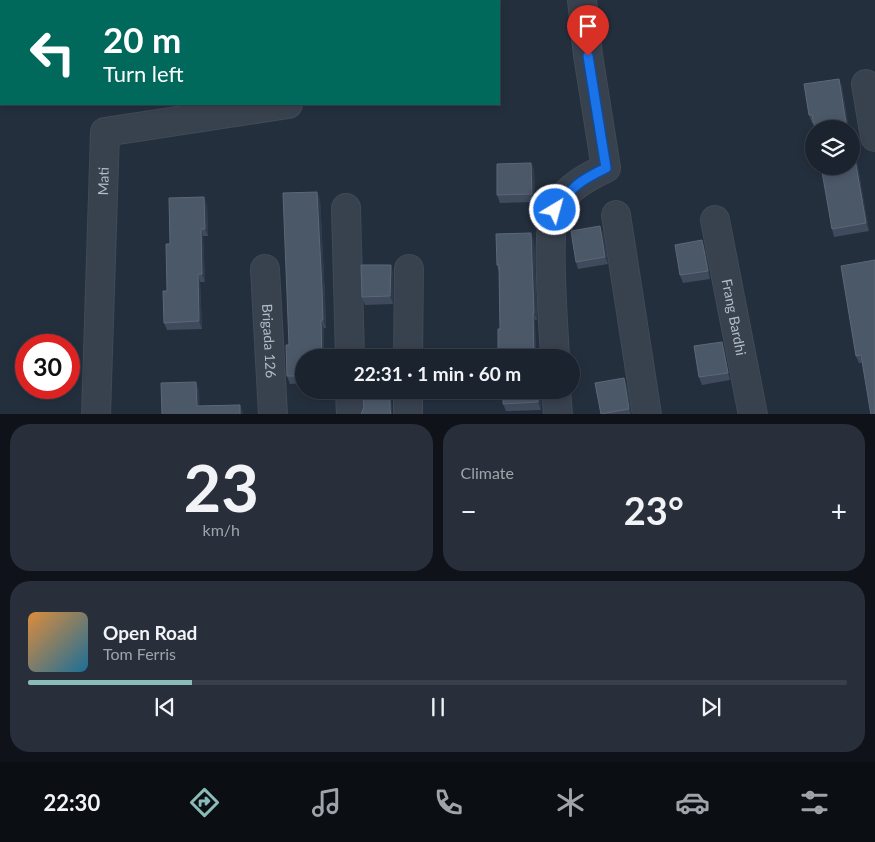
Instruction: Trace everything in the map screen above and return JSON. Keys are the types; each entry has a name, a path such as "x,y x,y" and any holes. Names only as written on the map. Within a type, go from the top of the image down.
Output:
{"street":[{"path":"555,349 550,241 555,210 571,188 586,177 606,168 588,56 582,0"},
{"path":"866,84 875,137"},
{"name":"Mati","path":"96,414 105,132 281,105"},
{"path":"346,208 350,349"},
{"path":"616,215 647,414"},
{"name":"Frang Bardhi","path":"716,220 753,414"},
{"name":"Brigada 126","path":"265,269 273,414"},
{"path":"408,349 409,269"},
{"path":"350,399 351,414"},
{"path":"408,399 408,414"},
{"path":"557,399 558,414"}],"building":[{"path":"839,79 846,120 813,120 812,115 809,115 804,84"},
{"path":"531,163 532,194 497,195 497,164"},
{"path":"823,175 858,175 866,223 832,229"},
{"path":"317,192 323,320 321,320 322,349 295,349 295,376 287,376 286,345 289,345 283,193"},
{"path":"204,197 205,229 201,229 202,274 198,274 199,321 164,323 163,291 167,291 166,244 170,244 169,198"},
{"path":"600,226 605,257 576,262 571,231"},
{"path":"531,233 534,349 498,349 498,329 500,329 499,265 497,265 496,234"},
{"path":"702,240 708,271 680,275 675,245"},
{"path":"875,260 875,414 871,414 861,355 856,356 841,266"},
{"path":"361,265 391,265 390,296 362,297"},
{"path":"722,342 728,373 699,377 694,346"},
{"path":"624,378 629,409 601,414 595,383"},
{"path":"196,382 197,406 240,405 240,414 162,414 161,383"},
{"path":"363,399 390,399 391,414 361,414 364,407"},
{"path":"503,399 538,399 538,402 503,404"}],"route":[{"path":"555,210 571,188 586,177 606,168 588,56"}]}
